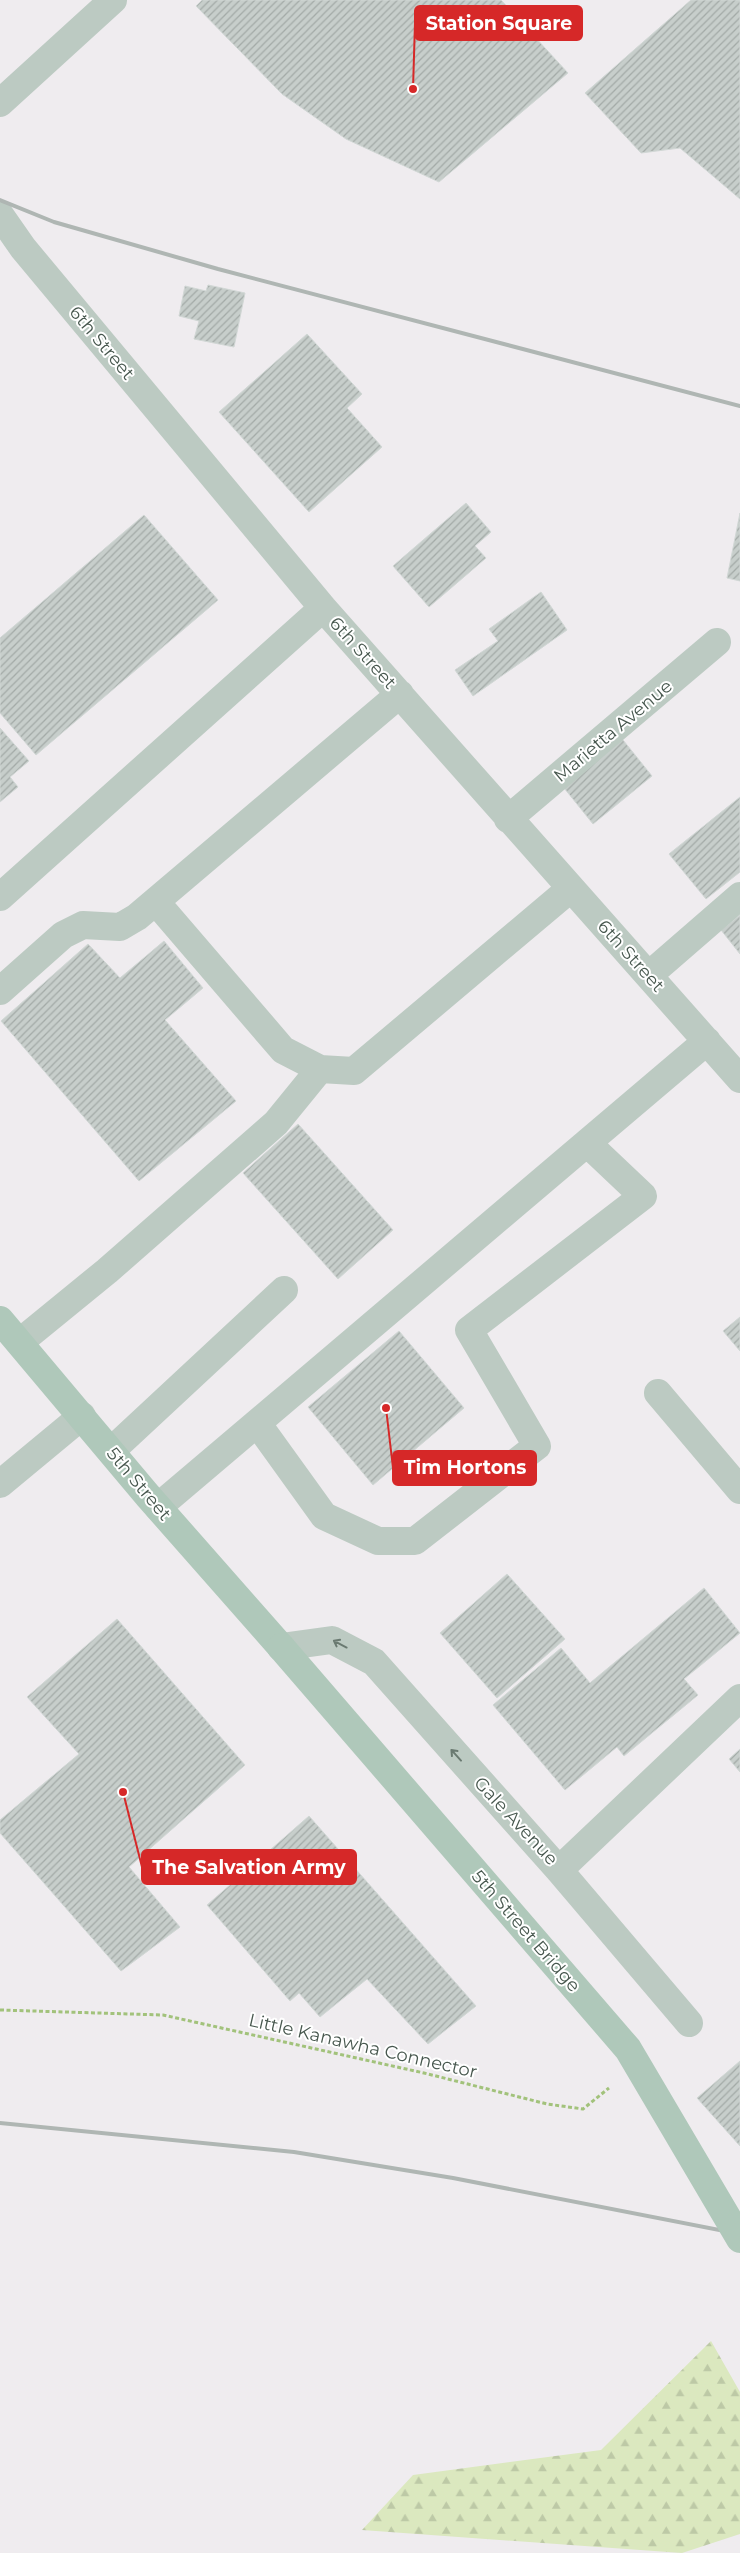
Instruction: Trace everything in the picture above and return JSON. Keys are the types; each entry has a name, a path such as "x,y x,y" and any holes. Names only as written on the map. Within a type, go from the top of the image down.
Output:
{"main road":[{"name":"5th Street","path":"0,1320 158,1507 281,1647"},
{"name":"5th Street Bridge","path":"281,1647 628,2049 740,2239"}],"street":[{"path":"0,104 113,0"},
{"name":"6th Street","path":"0,214 23,248 323,608 508,820 740,1079"},
{"path":"0,896 323,608"},
{"name":"Marietta Avenue","path":"508,820 717,642"},
{"path":"0,991 63,935 83,924 120,927 137,917 400,694"},
{"path":"156,902 283,1050 320,1068 354,1071 570,889"},
{"path":"648,975 740,896"},
{"path":"158,1507 707,1041"},
{"path":"20,1342 107,1271 276,1123 320,1068"},
{"path":"257,1423 324,1516 378,1541 415,1541 537,1446 469,1330 643,1196 587,1143"},
{"path":"111,1451 284,1290"},
{"path":"658,1393 740,1490"},
{"path":"0,1484 82,1416"},
{"name":"Gale Avenue","path":"281,1647 332,1640 374,1662 558,1870 740,1698"},
{"path":"558,1870 689,2023"}],"path":[{"name":"Little Kanawha Connector","path":"0,2010 163,2015 424,2073 547,2104 583,2109 613,2084"}],"green space":[{"path":"711,2341 740,2392 740,2534 682,2553 362,2530 413,2475 601,2450"}],"building":[{"path":"202,0 501,0 568,73 439,182 346,139 282,94 196,6"},
{"path":"691,0 740,0 740,199 680,148 641,153 585,93"},
{"path":"208,285 245,293 234,347 194,339 199,321 179,316 185,286 206,291"},
{"path":"307,334 362,394 347,408 382,447 309,512 219,412"},
{"path":"466,503 491,532 475,546 486,558 429,607 393,566"},
{"path":"740,513 740,581 727,578"},
{"path":"144,515 218,600 36,755 0,713 0,638"},
{"path":"541,592 567,630 473,696 455,670 498,641 489,629"},
{"path":"0,728 29,761 10,777 18,787 0,802"},
{"path":"619,735 652,776 593,824 560,783"},
{"path":"740,797 740,872 706,899 669,854"},
{"path":"740,915 740,954 721,930"},
{"path":"164,941 203,988 165,1020 236,1101 139,1181 1,1021 88,944 120,978"},
{"path":"298,1124 393,1230 338,1279 243,1173"},
{"path":"740,1317 740,1351 723,1331"},
{"path":"399,1331 464,1408 373,1485 308,1407"},
{"path":"507,1574 565,1639 497,1698 440,1633"},
{"path":"704,1588 740,1633 684,1679 698,1695 624,1756 617,1747 565,1790 493,1705 561,1648 590,1683"},
{"path":"117,1619 245,1765 129,1867 180,1927 121,1971 0,1833 0,1820 79,1754 27,1697"},
{"path":"740,1749 740,1772 729,1759"},
{"path":"309,1816 476,2006 428,2044 367,1979 320,2017 299,1993 290,2001 207,1905"},
{"path":"740,2061 740,2146 697,2098"}],"railway":[{"path":"0,200 54,222 218,269 740,406"},
{"path":"0,2123 294,2152 453,2178 740,2234"}],"place":[{"name":"Station Square","path":"413,89"},
{"name":"Tim Hortons","path":"386,1408"},
{"name":"The Salvation Army","path":"123,1792"}]}
